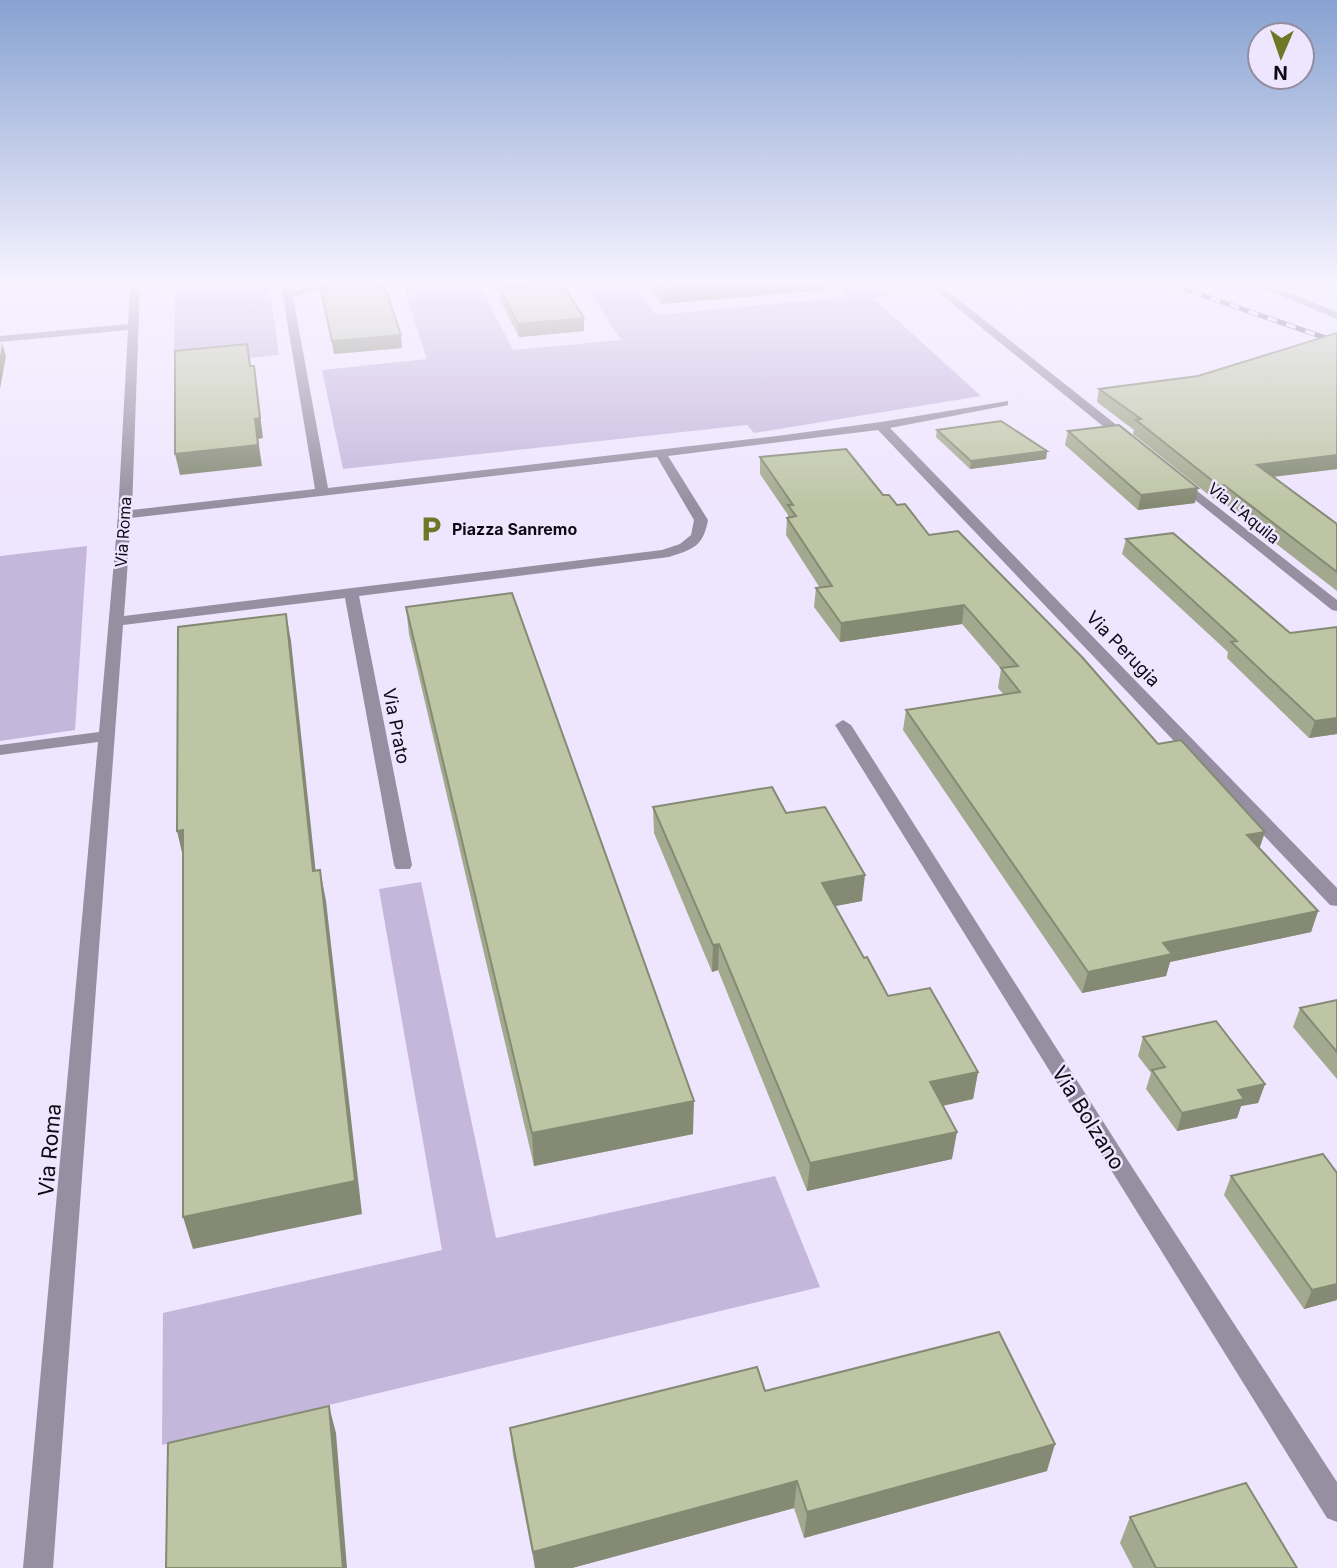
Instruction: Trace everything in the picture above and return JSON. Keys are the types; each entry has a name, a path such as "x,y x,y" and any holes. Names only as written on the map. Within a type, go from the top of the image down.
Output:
{"street":[{"name":"Via Roma","path":"38,1568 108,736 125,514 131,358"},
{"path":"298,358 322,491"},
{"path":"1025,358 1141,451"},
{"path":"125,514 661,454 881,426 1004,403"},
{"name":"Via Perugia","path":"881,426 1337,900"},
{"path":"115,622 664,554 685,547 698,537 701,520 661,454"},
{"name":"Via L'Aquila","path":"1163,468 1337,607"},
{"name":"Via Prato","path":"351,593 403,865"},
{"name":"Via Bolzano","path":"843,725 1337,1508"},
{"path":"0,750 108,736"}],"shaded area":[{"path":"174,358 246,358 174,365"},
{"path":"939,358 981,396 754,433 747,425 343,469 322,370 427,359"},
{"path":"87,546 75,730 0,741 0,556"},
{"path":"421,882 496,1238 775,1176 820,1287 162,1445 163,1313 442,1250 379,889"}],"building":[{"path":"175,358 249,358 250,366 254,366 260,418 255,419 258,445 175,454"},
{"path":"1256,358 1337,358 1337,455 1257,465 1337,524 1337,572 1224,485 1219,486 1136,420 1141,419 1099,389 1198,376"},
{"path":"1001,421 1047,451 971,461 937,430"},
{"path":"1119,425 1198,488 1141,495 1068,431"},
{"path":"846,449 883,495 889,495 897,505 905,504 929,535 958,531 1082,657 1158,744 1181,740 1265,832 1247,835 1318,911 1163,943 1172,954 1088,972 906,710 1020,692 1001,668 1018,666 964,605 841,623 816,588 832,586 787,518 796,516 788,505 793,505 760,457"},
{"path":"1173,533 1290,633 1337,627 1337,718 1315,721 1231,642 1237,641 1126,539"},
{"path":"512,593 694,1101 532,1133 406,607"},
{"path":"286,614 313,871 320,870 355,1181 183,1217 183,830 177,831 178,627"},
{"path":"772,787 786,813 825,807 865,875 822,883 864,958 867,957 888,996 930,988 978,1072 930,1082 957,1132 810,1163 719,944 713,945 653,807"},
{"path":"1337,1000 1337,1052 1300,1008"},
{"path":"1216,1021 1265,1084 1238,1090 1244,1099 1182,1113 1152,1070 1165,1067 1143,1037"},
{"path":"1323,1154 1337,1173 1337,1284 1312,1290 1231,1176"},
{"path":"999,1332 1055,1444 807,1512 797,1481 533,1552 510,1428 757,1367 765,1391"},
{"path":"329,1406 343,1568 166,1568 168,1443"},
{"path":"1246,1483 1297,1568 1156,1568 1130,1517"}],"place":[{"name":"Piazza Sanremo","path":"431,529"}]}
